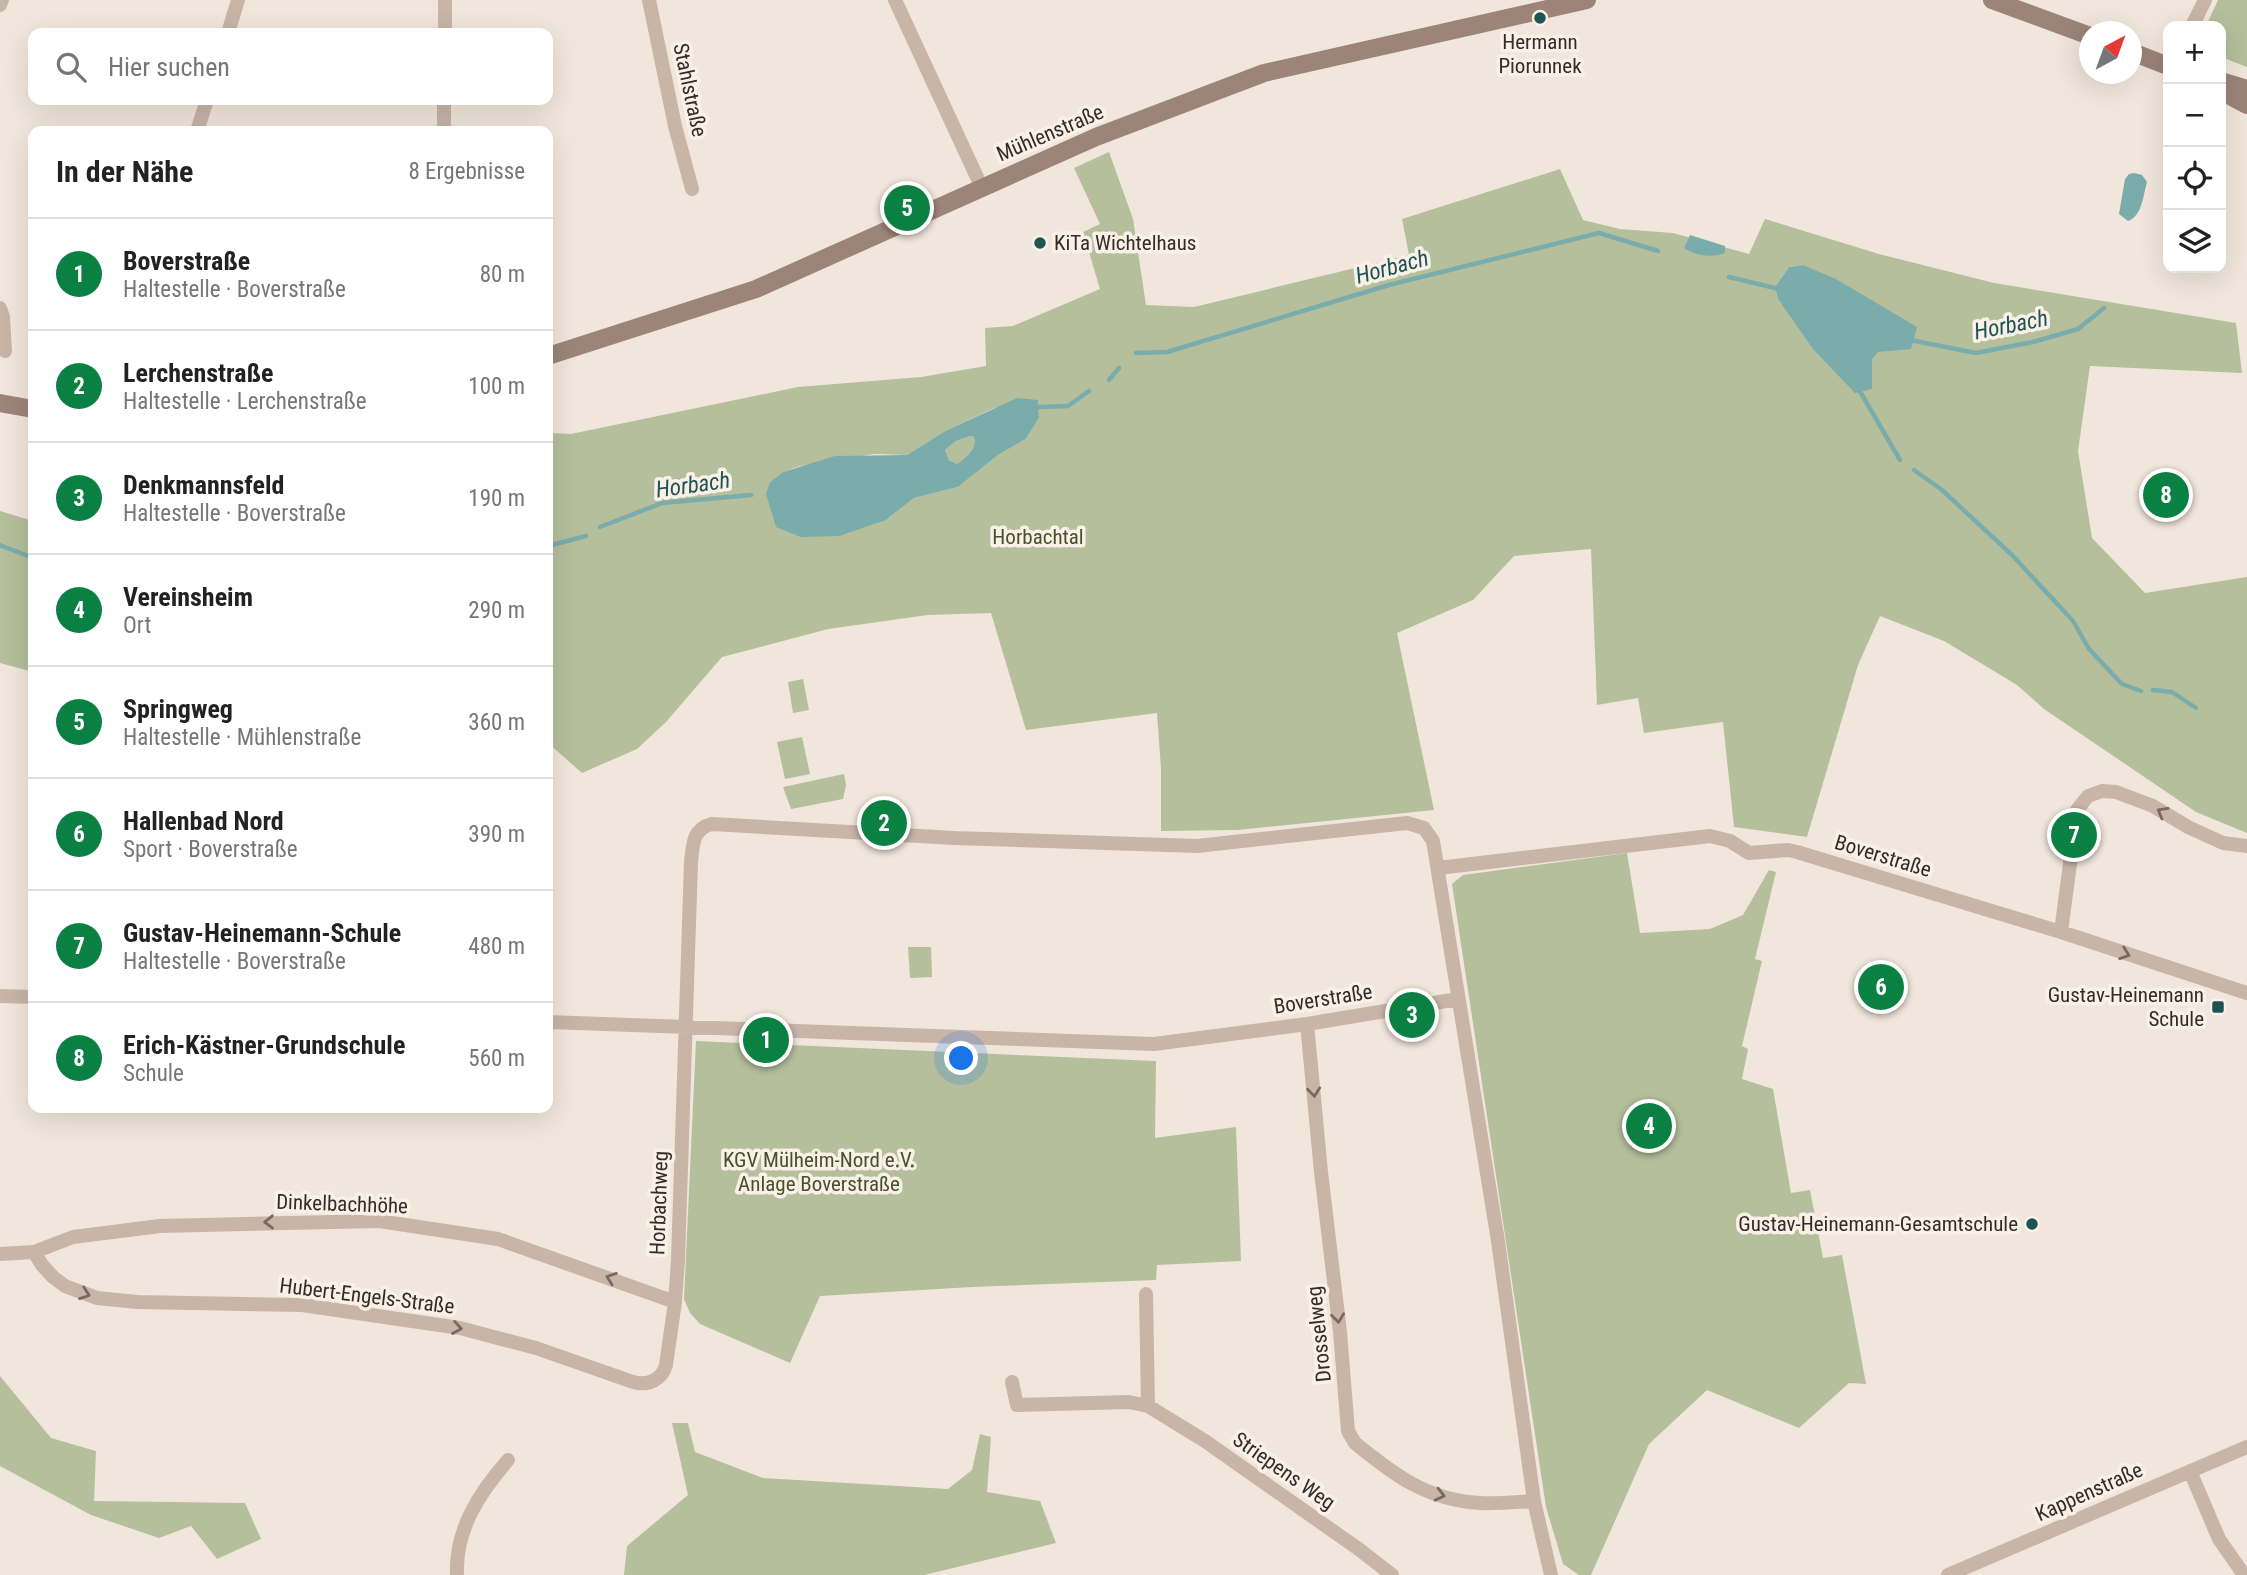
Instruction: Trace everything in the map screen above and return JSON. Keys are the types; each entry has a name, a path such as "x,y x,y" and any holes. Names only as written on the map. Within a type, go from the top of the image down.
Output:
{"street":[{"path":"0,5 2,0"},
{"path":"230,28 238,0"},
{"path":"445,0 445,28"},
{"name":"Stahlstraße","path":"649,0 692,189"},
{"path":"895,0 982,188"},
{"name":"Mühlenstraße","path":"553,354 756,289 1096,137 1264,73 1587,0"},
{"path":"1992,0 2079,32"},
{"path":"2194,21 2205,0"},
{"path":"2142,56 2163,64"},
{"path":"2226,83 2247,89"},
{"path":"2226,94 2247,105"},
{"path":"199,126 205,105"},
{"path":"444,105 444,126"},
{"path":"0,308 5,351"},
{"path":"0,403 28,408"},
{"path":"2061,932 2077,810 2088,796 2102,791 2116,792 2153,806 2188,827 2223,843 2247,846"},
{"name":"Horbachweg","path":"660,1376 666,1365 675,1302 691,862 695,833 703,826 712,824 954,838 1197,846 1407,823 1424,828 1433,841 1437,869"},
{"name":"Boverstraße","path":"1437,869 1710,836 1730,841 1749,853 1788,850 1797,852 2061,932 2247,993"},
{"path":"1437,869 1500,1253 1534,1501 1551,1575"},
{"path":"0,996 28,998"},
{"name":"Boverstraße","path":"553,1022 1154,1044 1307,1024 1458,999"},
{"name":"Drosselweg","path":"1307,1024 1342,1345 1348,1432 1355,1443 1397,1476 1428,1492 1479,1503 1534,1501"},
{"name":"Dinkelbachhöhe","path":"0,1254 34,1252 73,1237 160,1226 379,1221 498,1239 675,1302"},
{"name":"Hubert-Engels-Straße","path":"34,1252 42,1265 65,1286 97,1298 137,1302 217,1302 322,1307 472,1331 640,1384 653,1382 660,1376"},
{"path":"1146,1294 1148,1406"},
{"name":"Striepens Weg","path":"1013,1382 1017,1405 1129,1402 1148,1406 1216,1448 1392,1575"},
{"name":"Kappenstraße","path":"1948,1575 1982,1568 2247,1447"},
{"path":"457,1575 461,1540 468,1518 486,1486 508,1461"},
{"path":"2190,1471 2219,1539 2244,1575"}],"green space":[{"path":"2218,0 2247,0 2247,67 2226,59 2226,21 2208,21"},
{"name":"Horbachtal","path":"1109,152 1133,219 1146,305 1194,307 1409,255 1402,219 1560,169 1583,220 1620,229 1673,233 1749,254 1765,219 1879,254 1994,283 2236,323 2242,373 2090,366 2078,451 2092,538 2145,593 2247,577 2247,833 2196,812 2044,709 2017,685 1944,641 1880,616 1858,665 1807,837 1734,827 1723,722 1644,733 1638,698 1597,705 1591,549 1514,556 1473,600 1397,633 1434,810 1237,830 1161,831 1161,769 1157,713 1026,730 991,613 928,615 828,629 722,657 666,722 637,749 582,773 553,747 553,433 571,434 798,387 921,377 986,366 985,328 1013,326 1100,289 1083,232 1100,224 1074,168","holes":["1803,265 1917,327 1878,351 1872,360 1872,389 1789,313 1778,299 1775,287 1789,267","1038,400 1039,418 1026,439 998,455 958,487 914,498 886,520 770,482 783,472 800,466 874,454 907,455 945,431 994,408"]},
{"path":"974,437 974,446 970,453 957,464 949,460 945,450 956,441"},
{"path":"0,511 28,519 28,671 0,663"},
{"path":"803,679 809,710 793,713 788,682"},
{"path":"802,737 810,774 785,779 777,742"},
{"path":"844,774 846,785 843,799 791,809 783,787"},
{"path":"1627,853 1640,933 1710,929 1743,915 1769,870 1776,872 1755,959 1762,961 1742,1046 1748,1049 1742,1079 1773,1089 1791,1193 1810,1190 1823,1258 1842,1255 1866,1384 1849,1383 1799,1428 1707,1390 1649,1444 1591,1575 1579,1575 1563,1564 1546,1507 1452,884 1463,875"},
{"path":"908,947 931,947 932,977 910,978"},
{"name":"KGV Mülheim-Nord e.V. Anlage Boverstraße","path":"696,1041 1156,1061 1155,1138 1236,1127 1241,1261 1157,1265 1156,1280 820,1296 790,1363 700,1324 690,1313 684,1299"},
{"path":"0,1376 51,1438 96,1451 94,1501 245,1503 261,1539 217,1559 191,1526 159,1538 91,1515 0,1466"},
{"path":"672,1423 688,1423 695,1452 763,1478 948,1489 972,1470 980,1434 991,1437 987,1492 1040,1501 1056,1543 924,1575 624,1575 627,1546 688,1495"}],"water":[{"path":"2134,173 2142,175 2147,182 2139,210 2128,221 2119,214 2125,179"},
{"path":"1690,235 1725,246 1725,253 1710,256 1688,251 1684,248"},
{"path":"1803,265 1836,279 1917,327 1911,349 1878,352 1872,360 1872,389 1855,393 1813,349 1778,299 1775,287 1789,267"},
{"path":"1017,398 1038,400 1039,418 1026,439 998,455 958,487 914,498 886,520 839,536 801,537 776,527 766,494 770,482 783,472 835,456 907,455 945,431","holes":["974,437 974,446 967,456 957,464 949,460 945,450 956,441"]}],"waterway":[{"name":"Horbach","path":"1136,353 1167,352 1389,285 1599,233 1658,251"},
{"name":"Horbach","path":"1729,277 1779,289"},
{"name":"Horbach","path":"1910,340 1976,353 2033,342 2078,329 2104,308"},
{"name":"Horbach","path":"1109,380 1119,368"},
{"name":"Horbach","path":"1858,388 1900,460"},
{"name":"Horbach","path":"1038,407 1068,406 1089,391"},
{"name":"Horbach","path":"1914,470 1942,490 2012,555 2073,621 2089,649 2122,684 2141,691"},
{"name":"Horbach","path":"600,527 662,503 751,495"},
{"name":"Horbach","path":"553,545 586,536"},
{"name":"Horbach","path":"0,545 28,556"},
{"name":"Horbach","path":"2153,690 2172,692 2196,708"}],"place":[{"name":"Hermann Piorunnek","path":"1540,18"},
{"name":"Springweg","path":"907,208"},
{"name":"KiTa Wichtelhaus","path":"1040,243"},
{"name":"Erich-Kästner-Grundschule","path":"2166,495"},
{"name":"Lerchenstraße","path":"884,823"},
{"name":"Gustav-Heinemann-Schule","path":"2074,835"},
{"name":"Hallenbad Nord","path":"1881,987"},
{"name":"Gustav-Heinemann Schule","path":"2218,1007"},
{"name":"Denkmannsfeld","path":"1412,1015"},
{"name":"Boverstraße","path":"766,1040"},
{"name":"Vereinsheim","path":"1649,1126"},
{"name":"Gustav-Heinemann-Gesamtschule","path":"2032,1224"}]}
